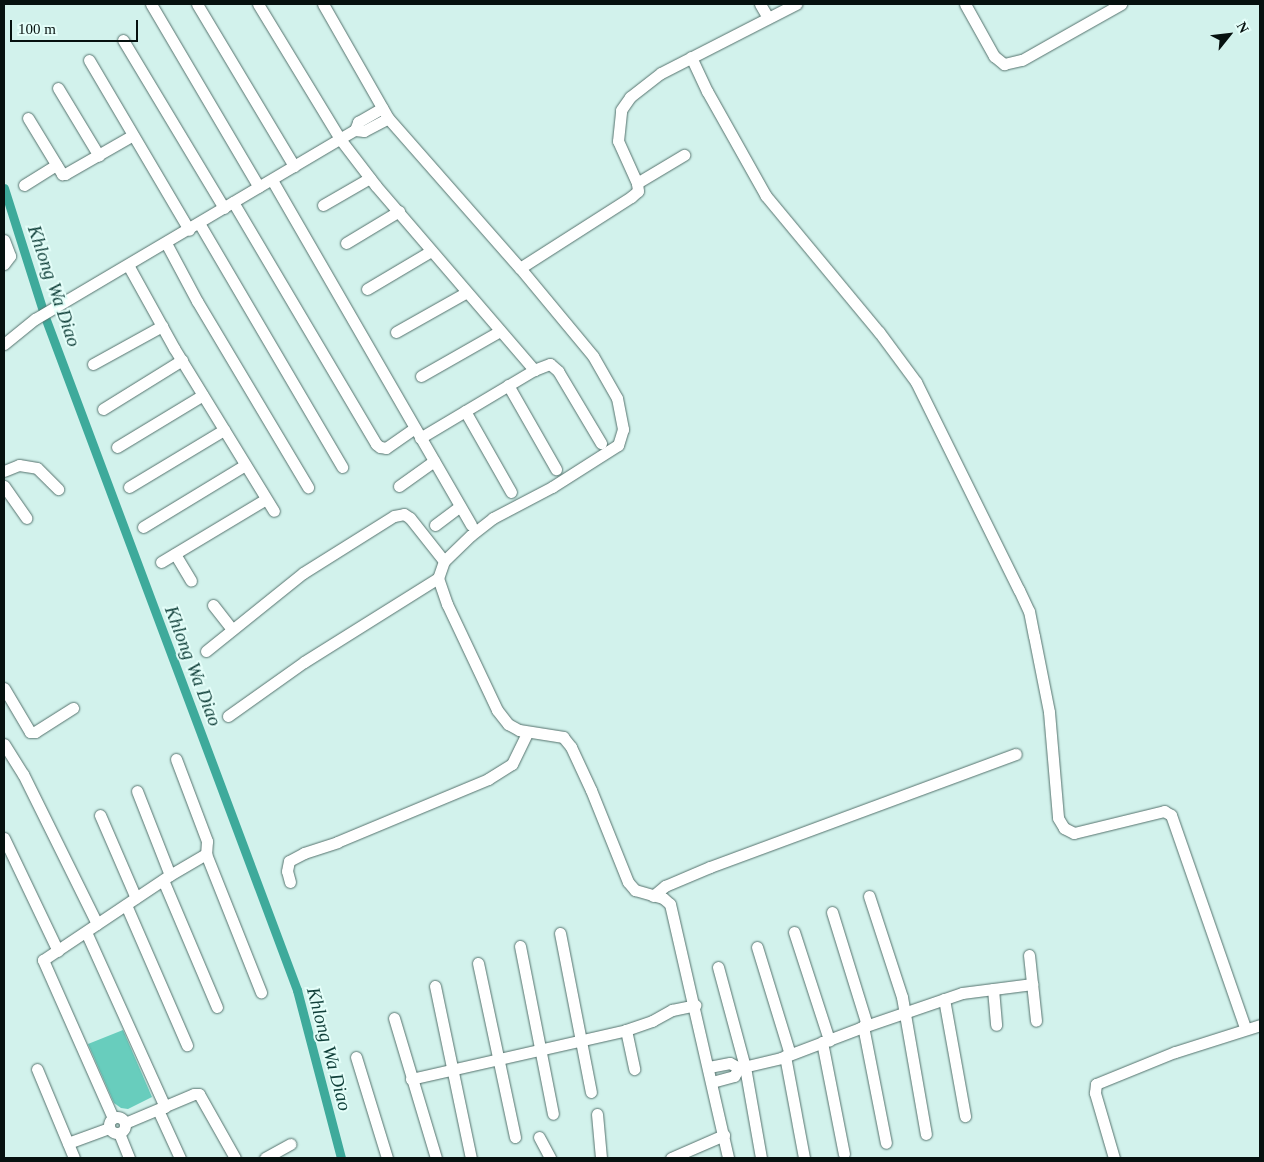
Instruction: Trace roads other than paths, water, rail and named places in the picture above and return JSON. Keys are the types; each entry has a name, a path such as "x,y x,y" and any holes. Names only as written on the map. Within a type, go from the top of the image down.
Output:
{"street":[{"path":"151,4 259,187"},
{"path":"197,4 294,166"},
{"path":"258,4 340,139 370,178 534,370"},
{"path":"228,716 304,662 438,578 444,561 470,535 493,518 552,487 612,450 622,438 623,429 617,398 606,375 593,356 520,268 388,118 324,4"},
{"path":"760,4 768,18"},
{"path":"520,268 631,198 638,191 637,183 618,141 621,110 630,97 661,73 796,4"},
{"path":"965,4 994,56 1004,64 1022,60 1121,4"},
{"path":"123,40 380,448 386,448 465,411 543,365 554,366 601,443"},
{"path":"89,60 189,230"},
{"path":"686,60 707,91 766,196 879,332 916,382 1019,590 1029,611 1048,712 1058,818 1064,828 1074,833 1164,811 1171,815 1245,1028"},
{"path":"58,88 99,156"},
{"path":"355,130 358,122 382,108"},
{"path":"28,118 62,174 70,173 133,135"},
{"path":"4,344 36,319 355,130 364,131 388,118"},
{"path":"637,183 684,155"},
{"path":"24,185 56,164"},
{"path":"323,205 370,178"},
{"path":"272,180 471,525"},
{"path":"346,243 399,211"},
{"path":"199,223 342,467"},
{"path":"4,240 10,256 4,264"},
{"path":"166,243 197,301 308,487"},
{"path":"367,289 432,251"},
{"path":"128,265 182,360 274,511"},
{"path":"396,332 467,292"},
{"path":"93,364 162,326"},
{"path":"421,376 500,330"},
{"path":"102,409 182,360"},
{"path":"508,386 556,469"},
{"path":"117,447 203,395"},
{"path":"465,411 511,492"},
{"path":"129,487 224,430"},
{"path":"399,486 434,461"},
{"path":"4,471 19,465 37,468 58,489"},
{"path":"143,527 246,465"},
{"path":"4,486 26,518"},
{"path":"161,562 266,499"},
{"path":"435,525 460,506"},
{"path":"206,651 303,573 394,516 404,514 410,518 444,561"},
{"path":"175,554 191,581"},
{"path":"438,578 447,604 498,710 508,724 527,733 563,737 571,746 628,882 635,890 663,898 674,911 728,1158"},
{"path":"213,605 232,629"},
{"path":"4,688 8,707 33,733 73,708"},
{"path":"290,882 287,871 290,861 304,853 337,842 488,779 512,764 527,733"},
{"path":"4,744 24,774 97,924"},
{"path":"652,896 665,886 710,867 1016,754"},
{"path":"176,759 207,841 206,854 261,992"},
{"path":"137,791 167,877 217,1007"},
{"path":"100,815 136,898"},
{"path":"4,838 58,951"},
{"path":"129,1158 43,960 167,877 206,854"},
{"path":"870,896 902,997 926,1134"},
{"path":"126,905 187,1045"},
{"path":"832,912 865,1026 886,1142"},
{"path":"86,932 161,1108 180,1158"},
{"path":"794,932 826,1041 844,1154"},
{"path":"560,933 591,1092"},
{"path":"520,946 553,1114"},
{"path":"757,947 787,1055 804,1158"},
{"path":"1029,955 1036,1021"},
{"path":"478,963 515,1137"},
{"path":"718,967 761,1158"},
{"path":"709,1068 730,1063 742,1067 787,1055 962,993 1032,984"},
{"path":"435,986 471,1158"},
{"path":"993,989 996,1025"},
{"path":"944,999 964,1116"},
{"path":"411,1079 626,1030 652,1021 672,1010 695,1005"},
{"path":"394,1018 436,1158"},
{"path":"1114,1158 1095,1093 1096,1084 1175,1052 1260,1024"},
{"path":"626,1030 634,1069"},
{"path":"356,1057 387,1158"},
{"path":"712,1082 734,1076 742,1067"},
{"path":"38,1070 74,1158"},
{"path":"68,1143 116,1126 194,1094 199,1094 235,1158"},
{"path":"597,1114 600,1158"},
{"path":"671,1158 724,1136"},
{"path":"539,1137 550,1158"},
{"path":"265,1158 290,1144"}],"waterway":[{"name":"Khlong Wa Diao","path":"4,188 45,317 297,990 341,1158"}]}
